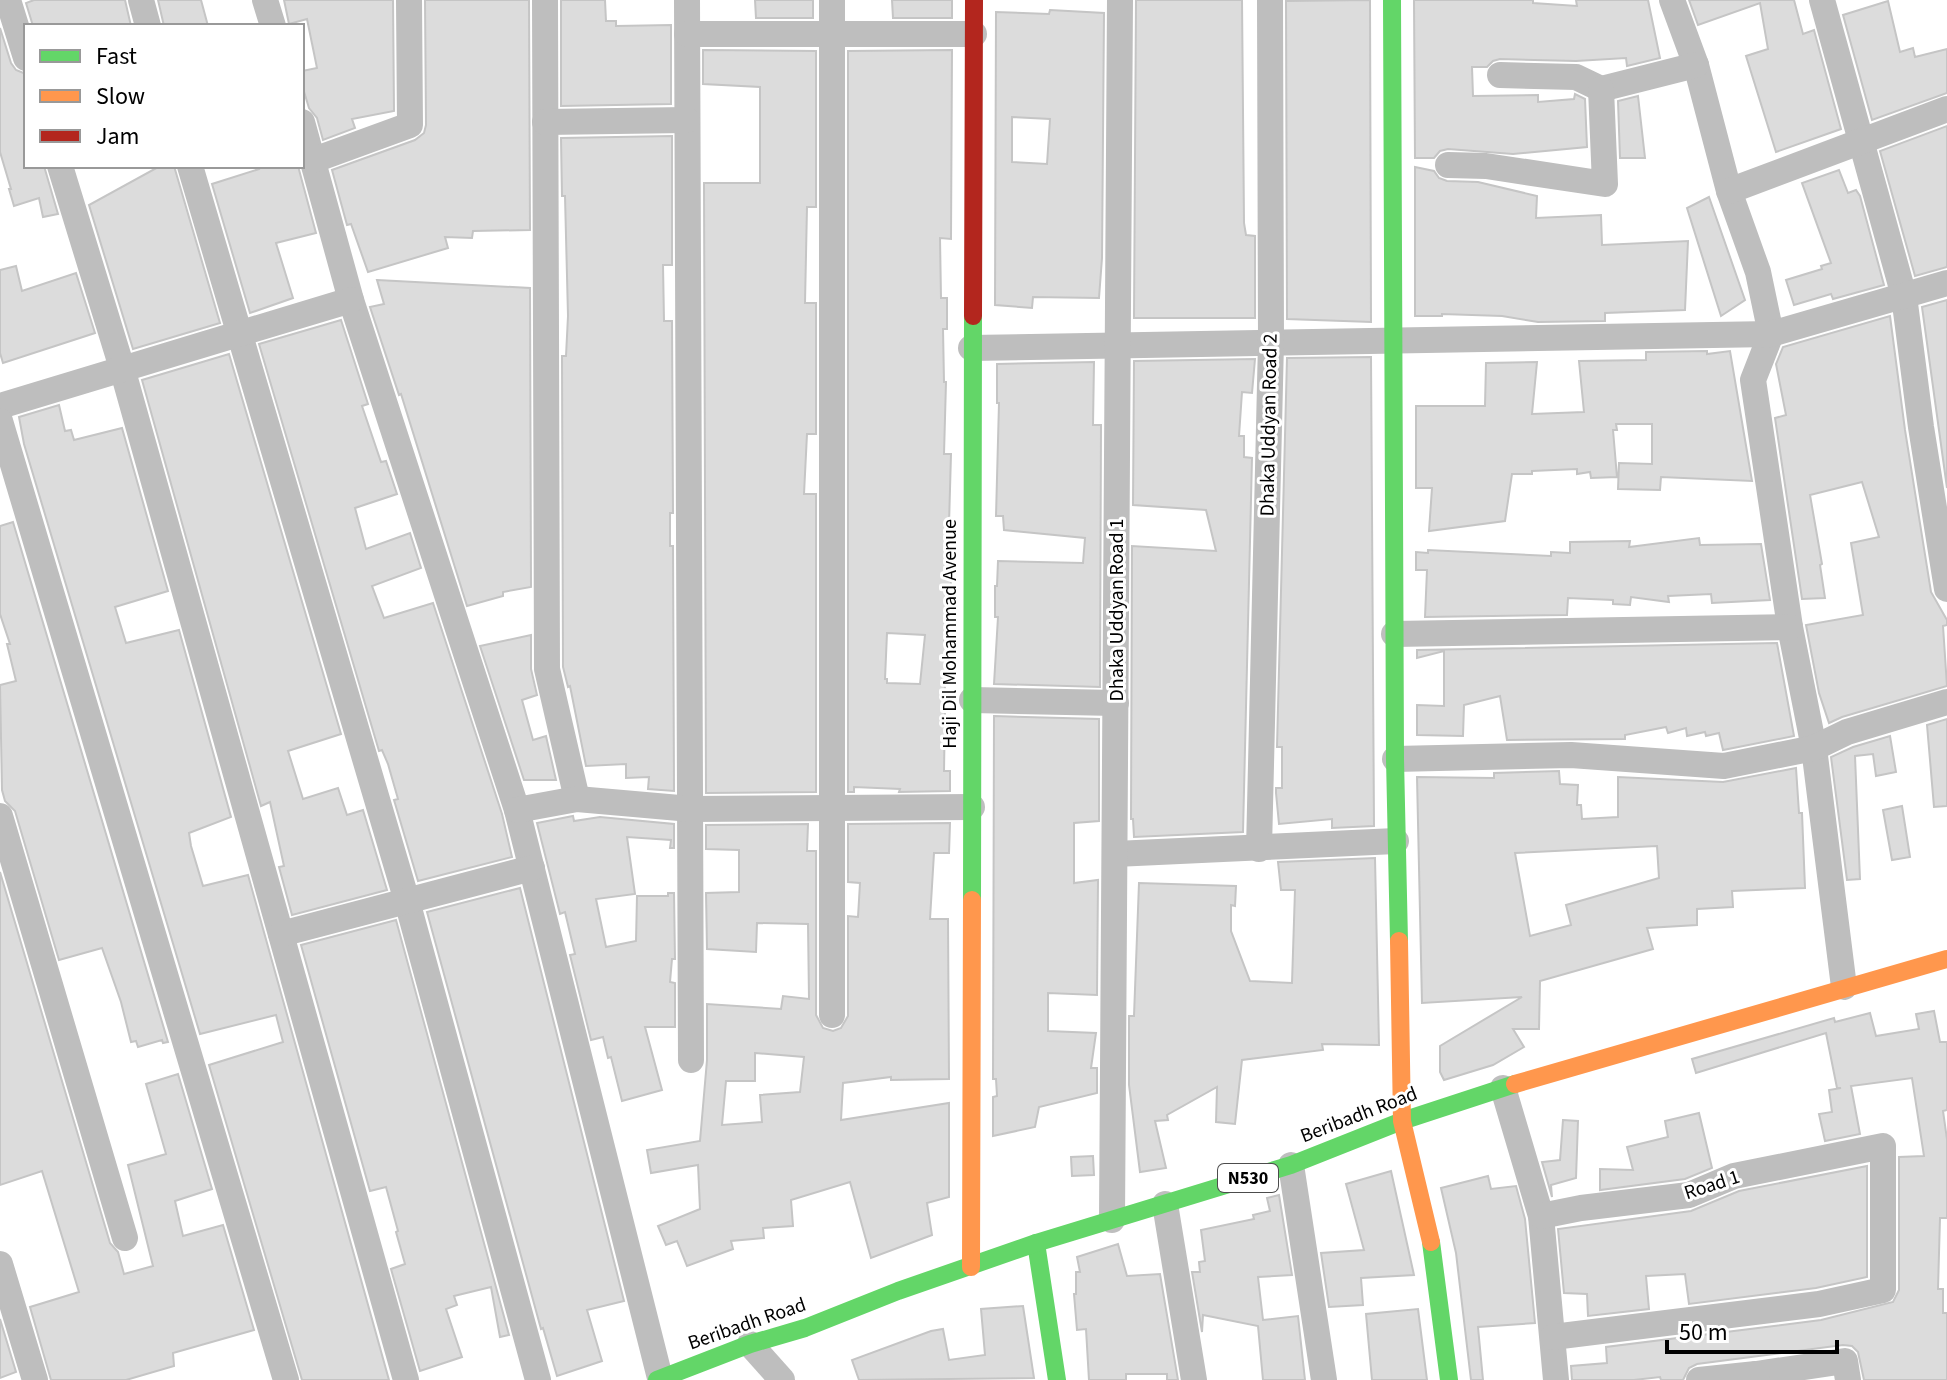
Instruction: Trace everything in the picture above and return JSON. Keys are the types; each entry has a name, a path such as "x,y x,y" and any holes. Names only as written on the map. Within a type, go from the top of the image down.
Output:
{"main road":[{"name":"Haji Dil Mohammad Avenue","path":"971,1267 974,0"},
{"path":"1392,0 1395,759 1402,1121 1434,1256 1449,1380"},
{"name":"Beribadh Road","path":"658,1379 1036,1243 1291,1165 1402,1121 1503,1088 1947,959"},
{"path":"1036,1243 1057,1380"}],"street":[{"path":"8,0 24,52"},
{"path":"141,0 147,24"},
{"path":"265,0 272,24"},
{"path":"314,160 410,125 409,0"},
{"path":"545,0 547,669 577,799"},
{"path":"687,0 691,1060"},
{"path":"832,0 832,1015"},
{"name":"Dhaka Uddyan Road 1","path":"1112,1220 1120,0"},
{"name":"Dhaka Uddyan Road 2","path":"1259,849 1271,342 1270,0"},
{"path":"1672,0 1696,65 1729,191 1758,272 1771,334 1753,380 1790,627 1814,748 1844,987"},
{"path":"1822,0 1904,296 1947,589"},
{"path":"687,34 974,34"},
{"path":"1500,75 1576,77 1601,89 1696,65"},
{"path":"1448,165 1486,166 1605,184 1601,89"},
{"path":"1729,191 1947,109"},
{"path":"545,122 687,120"},
{"path":"304,128 351,300 517,810 658,1379"},
{"path":"61,168 122,368 406,1380"},
{"path":"191,168 407,901 538,1380"},
{"path":"971,348 1771,334 1947,283"},
{"path":"0,406 351,300"},
{"path":"0,421 286,1380"},
{"path":"1394,634 1790,627"},
{"path":"972,700 1116,703"},
{"path":"1395,759 1571,755 1724,766 1814,748 1847,732 1947,702"},
{"path":"517,810 577,799 691,809 972,807"},
{"path":"0,816 125,1238"},
{"path":"1115,854 1396,841"},
{"path":"281,934 532,868"},
{"path":"1503,1088 1541,1216 1556,1380"},
{"name":"Road 1","path":"1541,1216 1689,1195 1734,1176 1883,1146 1883,1290 1819,1304 1553,1337"},
{"path":"1291,1165 1324,1380"},
{"path":"1165,1204 1194,1380"},
{"path":"0,1264 35,1380"},
{"path":"750,1344 782,1380"},
{"path":"1699,1380 1757,1377 1845,1361 1848,1380"}],"building":[{"path":"34,0 125,0 131,24 32,24 26,3"},
{"path":"158,0 201,0 207,24 164,24"},
{"path":"284,0 393,0 394,111 352,119 355,128 323,140 317,118 309,108 304,92 304,71 317,68 307,19 289,24"},
{"path":"425,0 529,0 530,230 473,231 472,238 445,237 448,248 368,272 351,224 347,225 332,170 415,140 424,133"},
{"path":"561,0 605,0 606,21 616,21 616,26 671,25 671,104 561,106"},
{"path":"755,0 813,0 813,18 756,18"},
{"path":"892,0 952,0 952,18 893,18"},
{"path":"1136,0 1242,0 1244,223 1246,235 1255,236 1255,318 1134,318"},
{"path":"1370,0 1371,322 1287,319 1286,1"},
{"path":"1414,0 1533,0 1533,3 1577,6 1576,0 1648,0 1660,58 1627,66 1626,58 1576,61 1500,59 1487,67 1472,67 1473,96 1538,95 1538,102 1574,99 1575,94 1585,99 1587,147 1513,154 1448,149 1440,151 1434,158 1415,158"},
{"path":"1689,0 1794,0 1803,34 1814,30 1841,129 1776,152 1746,56 1768,49 1760,3 1698,25"},
{"path":"1888,1 1900,52 1913,48 1915,57 1947,49 1947,93 1872,120 1843,15"},
{"path":"1050,10 1104,13 1099,298 1033,297 1032,308 995,305 996,12 1049,14","holes":["1012,117 1050,119 1047,164 1012,162"]},
{"path":"0,28 11,63 16,70 24,73 24,168 45,168 58,214 43,217 39,198 14,206 0,152"},
{"path":"703,50 816,51 816,207 807,207 805,303 816,303 816,434 807,434 804,494 816,494 816,792 706,793 704,183 760,183 760,87 703,84"},
{"path":"952,50 951,239 940,238 941,298 947,298 947,329 943,329 946,382 944,454 951,454 948,560 951,560 951,587 946,587 944,642 948,642 944,684 946,692 950,692 950,712 945,711 944,771 950,771 950,791 899,792 900,789 854,787 854,792 848,792 848,51","holes":["887,633 925,635 920,684 887,683"]},
{"path":"1638,96 1645,158 1620,158 1618,101"},
{"path":"1947,126 1947,267 1915,276 1880,151"},
{"path":"672,136 672,265 663,265 664,321 672,321 673,513 670,513 670,546 673,546 674,791 648,789 649,777 626,778 626,764 586,766 570,686 563,667 562,356 566,356 568,316 561,138"},
{"path":"1415,167 1434,171 1439,178 1447,181 1478,182 1537,196 1536,218 1601,215 1602,245 1688,241 1685,310 1605,313 1605,321 1538,322 1502,316 1415,316"},
{"path":"156,168 175,168 220,323 133,349 89,205"},
{"path":"299,168 316,233 276,243 293,298 250,313 212,184 259,169"},
{"path":"1839,170 1848,193 1856,190 1860,196 1884,285 1833,299 1831,294 1794,305 1786,280 1822,269 1821,266 1831,263 1802,183"},
{"path":"1709,197 1745,300 1721,316 1687,208"},
{"path":"16,266 22,291 76,273 95,333 3,363 0,353 0,270"},
{"path":"377,280 530,288 531,587 503,592 503,596 467,606 401,394 370,307 384,304"},
{"path":"1947,300 1947,488 1922,307"},
{"path":"1890,316 1931,592 1947,620 1947,625 1943,626 1947,686 1829,723 1819,693 1806,625 1863,615 1851,543 1879,537 1862,482 1810,495 1825,598 1802,599 1775,418 1786,415 1776,364 1783,347"},
{"path":"341,320 368,404 362,406 381,462 386,461 397,494 355,508 366,549 410,533 421,568 372,586 384,618 433,603 502,814 512,857 418,881 394,800 398,799 388,764 382,750 379,751 259,344"},
{"path":"1707,351 1707,354 1730,351 1752,481 1661,477 1660,490 1618,489 1619,463 1652,464 1652,424 1616,424 1617,430 1613,430 1617,477 1591,478 1590,472 1577,474 1577,469 1512,474 1505,521 1429,531 1432,488 1416,488 1416,406 1485,406 1486,363 1537,362 1532,414 1584,412 1579,361 1646,360 1646,352"},
{"path":"229,354 341,734 288,751 303,799 338,788 347,815 363,810 387,890 292,915 279,867 284,866 270,802 261,806 142,380"},
{"path":"1371,357 1374,826 1332,828 1332,819 1279,824 1276,788 1282,788 1282,747 1277,747 1287,358"},
{"path":"1255,359 1252,393 1242,392 1239,436 1244,436 1244,457 1252,458 1243,832 1134,837 1131,819 1132,546 1216,551 1206,510 1133,505 1134,361"},
{"path":"1094,362 1093,425 1101,425 1100,687 994,684 998,561 1083,563 1085,538 1004,530 1003,516 996,516 997,364"},
{"path":"59,405 65,431 71,430 74,440 122,428 168,591 115,607 126,643 179,630 231,817 189,833 191,846 203,886 248,875 389,1380 302,1380 209,1065 283,1042 276,1015 200,1034 24,444 19,417"},
{"path":"13,522 168,1042 163,1043 162,1040 138,1047 136,1041 131,1042 102,948 59,960 15,811 5,801 2,790 0,685 16,681 7,644 10,644 0,614 0,526"},
{"path":"1699,538 1700,545 1761,544 1770,600 1712,603 1711,594 1668,596 1669,602 1631,597 1630,605 1613,604 1613,600 1568,598 1567,615 1425,617 1427,570 1416,570 1416,552 1551,556 1551,552 1570,553 1570,542 1630,541 1629,547"},
{"path":"531,635 531,669 537,695 522,700 533,740 546,736 556,780 524,780 480,646"},
{"path":"1777,643 1794,736 1723,750 1719,733 1687,736 1686,728 1668,733 1666,727 1625,735 1625,739 1507,740 1500,696 1464,705 1463,736 1417,735 1417,705 1444,706 1444,651 1417,658 1417,650"},
{"path":"994,716 1099,719 1099,821 1074,823 1074,883 1098,880 1097,995 1048,993 1048,1031 1096,1033 1091,1068 1097,1068 1097,1093 1039,1107 1035,1127 993,1136 993,1097 997,1096 996,1079 993,1079"},
{"path":"1947,719 1947,806 1934,807 1927,725"},
{"path":"1890,736 1896,772 1876,776 1873,754 1855,756 1860,879 1847,880 1831,757"},
{"path":"1796,768 1799,813 1802,813 1805,888 1732,891 1733,907 1697,909 1697,925 1647,928 1653,949 1540,981 1539,1029 1513,1029 1524,1047 1493,1065 1444,1080 1440,1072 1440,1046 1522,997 1422,1003 1417,777 1494,778 1494,773 1559,771 1560,784 1578,785 1577,805 1581,805 1582,819 1618,817 1618,777 1723,782","holes":["1657,846 1659,878 1566,905 1571,925 1530,936 1515,853"]},
{"path":"1902,806 1910,857 1892,860 1883,810"},
{"path":"573,816 574,821 600,817 674,824 674,848 670,848 671,840 627,837 635,894 596,899 606,947 636,941 637,896 668,896 668,893 674,893 675,959 672,959 670,982 675,983 675,1027 645,1027 662,1090 622,1101 603,1037 591,1040 570,955 575,954 565,912 560,914 537,823"},
{"path":"950,823 949,853 934,853 930,919 948,919 949,1079 891,1080 891,1077 843,1083 841,1120 949,1103 949,1197 927,1203 932,1235 871,1258 850,1182 791,1200 793,1226 763,1228 764,1238 731,1241 733,1249 687,1266 677,1241 666,1245 658,1226 700,1209 698,1165 651,1173 647,1150 700,1141 707,1060 707,1004 781,1009 783,996 809,999 808,924 757,923 756,952 707,949 706,893 739,892 739,850 706,849 706,825 808,824 807,851 816,851 816,1015 823,1028 833,1031 841,1028 848,1016 848,916 858,917 860,883 848,882 848,824","holes":["755,1053 804,1057 800,1092 760,1095 762,1122 722,1125 726,1081 755,1081"]},
{"path":"1375,858 1379,1045 1322,1044 1323,1050 1242,1060 1235,1124 1216,1122 1217,1087 1167,1115 1168,1120 1155,1121 1166,1168 1140,1172 1129,1085 1129,1016 1134,1016 1139,883 1236,886 1235,906 1231,905 1231,931 1250,981 1292,983 1295,890 1281,890 1278,862"},
{"path":"0,872 110,1243 118,1252 124,1274 153,1266 128,1165 166,1154 146,1084 178,1074 212,1189 175,1201 183,1236 223,1225 254,1330 173,1353 174,1366 126,1380 51,1380 30,1307 79,1292 42,1171 0,1185"},
{"path":"520,888 624,1301 587,1310 602,1361 557,1376 541,1329 427,912"},
{"path":"396,920 509,1335 500,1337 491,1287 454,1296 457,1305 446,1309 462,1357 420,1371 391,1269 405,1264 386,1187 370,1191 301,945"},
{"path":"1934,1011 1940,1042 1947,1042 1947,1110 1943,1111 1947,1139 1947,1218 1940,1218 1938,1289 1943,1289 1943,1313 1947,1313 1947,1380 1864,1380 1858,1352 1852,1346 1843,1345 1697,1364 1689,1368 1683,1380 1661,1380 1660,1377 1572,1380 1571,1366 1607,1363 1606,1347 1821,1320 1893,1302 1899,1290 1899,1157 1924,1156 1912,1078 1851,1086 1860,1134 1825,1141 1819,1114 1832,1112 1829,1090 1841,1088 1837,1088 1826,1033 1696,1073 1692,1059 1834,1018 1835,1022 1870,1013 1876,1036 1919,1029 1916,1014"},
{"path":"1699,1113 1712,1168 1685,1179 1600,1190 1600,1169 1633,1170 1627,1147 1668,1137 1665,1121"},
{"path":"1563,1120 1578,1121 1576,1178 1551,1185 1552,1197 1542,1162 1560,1160"},
{"path":"1093,1156 1094,1175 1072,1176 1071,1157"},
{"path":"1867,1166 1867,1277 1816,1288 1689,1304 1685,1274 1646,1276 1649,1309 1588,1316 1587,1294 1564,1293 1558,1229 1691,1211 1739,1191"},
{"path":"1391,1171 1414,1275 1361,1278 1363,1305 1329,1307 1321,1253 1364,1250 1346,1184"},
{"path":"1488,1176 1491,1189 1516,1186 1525,1219 1535,1323 1478,1327 1483,1380 1471,1380 1456,1253 1441,1188"},
{"path":"1279,1195 1292,1275 1258,1277 1263,1320 1298,1316 1305,1380 1263,1380 1258,1326 1203,1315 1202,1332 1192,1272 1200,1272 1199,1262 1205,1261 1201,1230 1254,1219 1253,1215 1270,1211 1267,1198"},
{"path":"1118,1244 1127,1276 1160,1274 1178,1380 1167,1380 1167,1374 1126,1374 1126,1380 1089,1380 1086,1329 1077,1330 1074,1294 1076,1272 1080,1272 1077,1257"},
{"path":"1023,1306 1034,1378 859,1380 852,1360 931,1331 943,1329 949,1360 985,1355 981,1309"},
{"path":"1418,1309 1427,1380 1372,1380 1366,1314"},
{"path":"0,1319 16,1372 0,1378"}],"traffic: fast":[{"path":"1392,0 1395,759 1399,941"},
{"path":"972,900 973,316"},
{"path":"657,1380 1036,1243 1291,1165 1402,1121 1515,1084"},
{"path":"1431,1242 1449,1380"},
{"path":"1036,1243 1057,1380"}],"traffic: slow":[{"path":"971,1267 972,900"},
{"path":"1399,941 1402,1121 1431,1242"},
{"path":"1515,1084 1947,959"}],"traffic: jam":[{"path":"973,316 974,0"}]}
